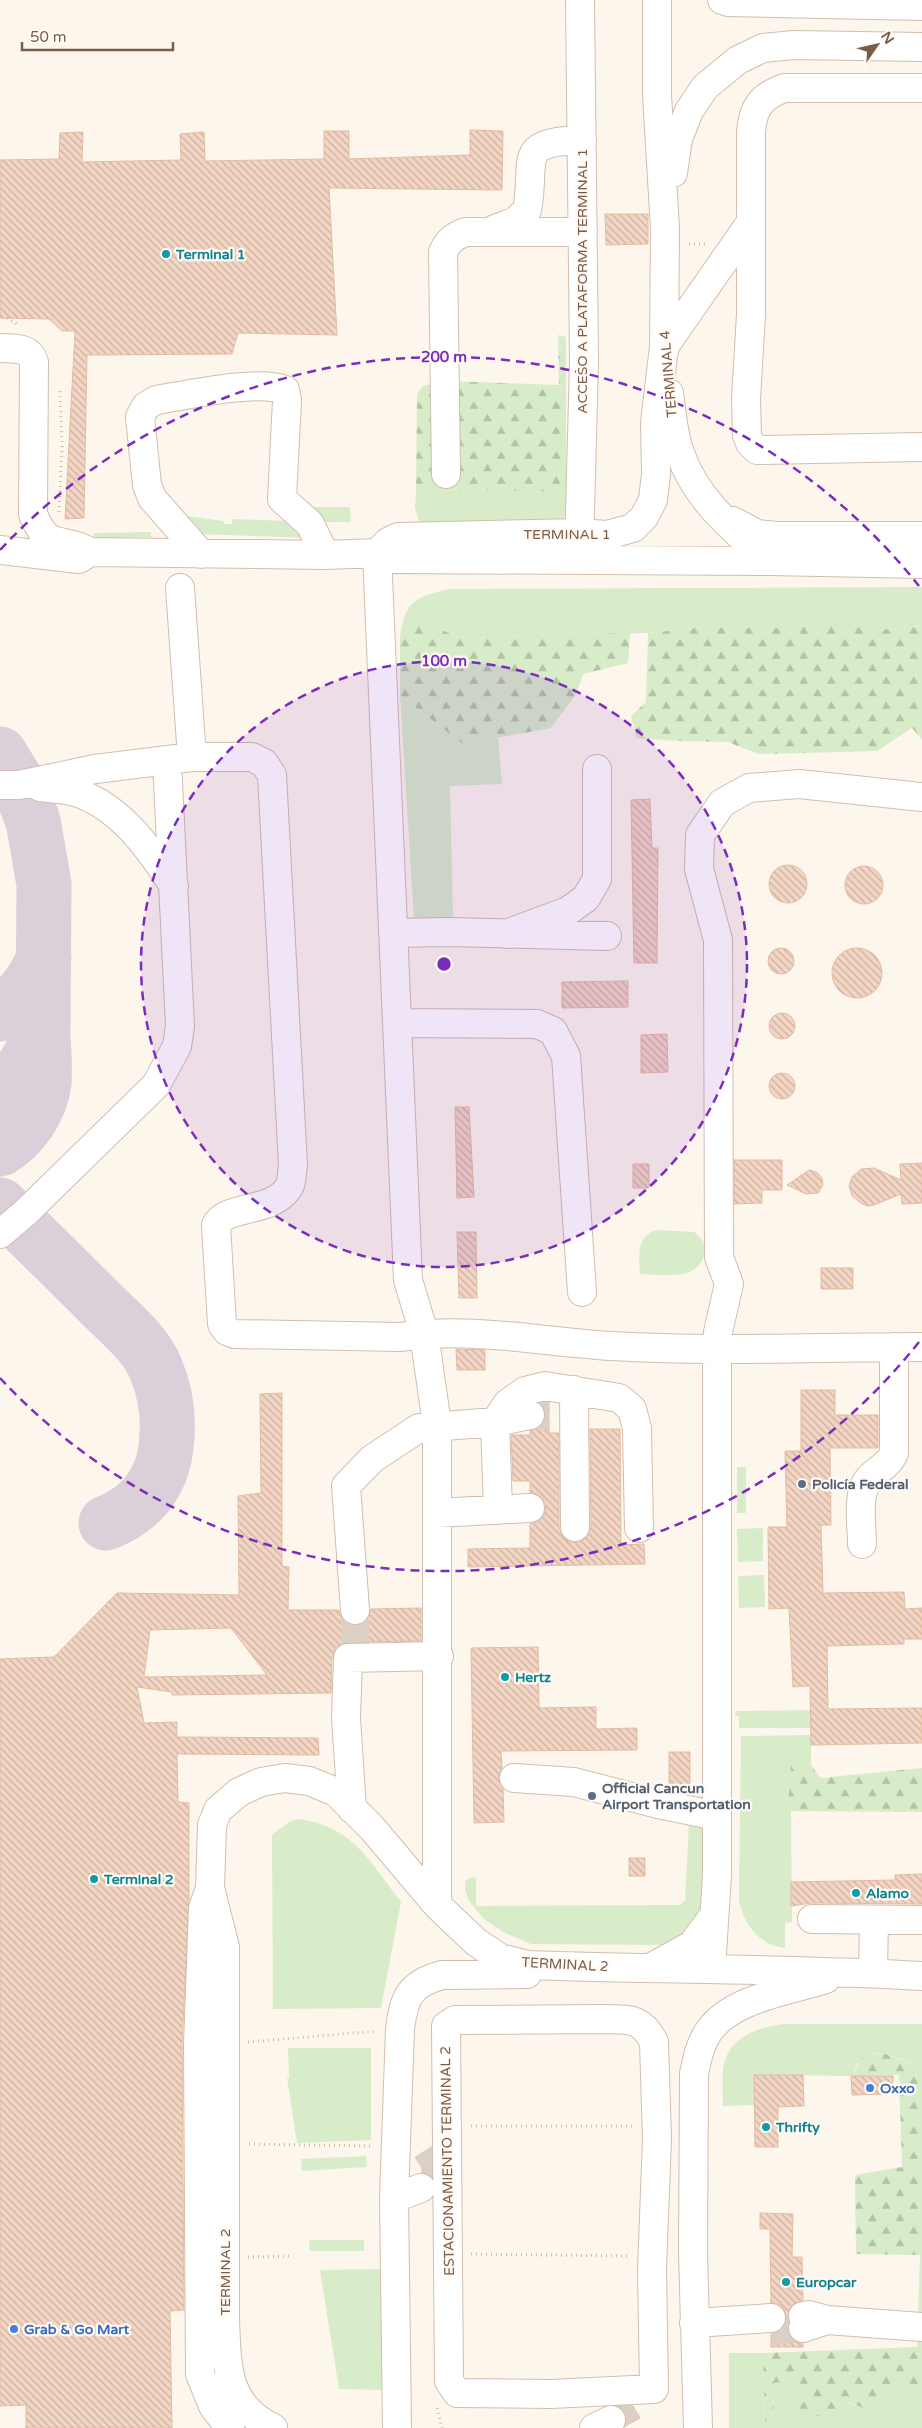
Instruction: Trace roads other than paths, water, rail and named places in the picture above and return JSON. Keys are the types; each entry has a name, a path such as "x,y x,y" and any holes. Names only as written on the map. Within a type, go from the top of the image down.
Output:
{"street":[{"name":"ACCESO A PLATAFORMA TERMINAL 1","path":"579,562 584,360 580,0"},
{"name":"TERMINAL 4","path":"657,0 657,95 665,229 665,356 673,425 680,454 691,478 731,529 769,562"},
{"path":"722,0 728,2 922,6"},
{"path":"665,229 678,139 689,111 704,87 738,60 764,48 794,44 919,49"},
{"path":"863,87 919,49"},
{"path":"922,88 784,88 764,98 756,107 752,116 751,132 751,314 746,399 747,435 753,447 765,450 922,447"},
{"path":"488,232 516,221 527,210 531,160 535,152 548,142 582,140"},
{"path":"446,474 442,252 447,242 456,235 466,232 583,232"},
{"path":"665,356 751,233"},
{"name":"TERMINAL 1","path":"0,348 22,349 29,352 34,362 33,514 38,527 51,542 79,546 90,552 325,555 377,553 392,559 579,562 769,562"},
{"name":"TERMINAL 1","path":"377,553 388,542 398,537 579,533 607,535 633,528 644,517 653,500 656,474 655,423 665,356"},
{"path":"200,554 152,498 147,485 140,417 146,406 156,400 259,386 285,390 287,400 282,499 310,524 325,555"},
{"path":"710,504 740,526 757,534 777,536 922,536"},
{"name":"TERMINAL 1","path":"0,550 79,559 90,552"},
{"path":"377,553 408,1280 424,1334 437,1425 438,1905"},
{"path":"769,562 922,564"},
{"path":"0,1234 25,1213 156,1085 177,1046 180,1026 175,888 180,759 180,588"},
{"path":"9,785 95,769 180,759 252,757 264,763 272,774 293,1165 290,1184 281,1196 263,1206 223,1217 216,1225 222,1324 227,1331 234,1334 401,1337 424,1334 486,1335 612,1346 717,1340 922,1347"},
{"path":"506,934 568,911 586,898 597,879 597,769"},
{"path":"711,1970 717,1816 717,1340 729,1284 719,1257 718,940 699,869 700,835 722,803 749,788 799,784 922,797"},
{"path":"9,785 74,791 99,802 120,818 150,850 175,888"},
{"path":"393,933 607,936"},
{"path":"397,1023 536,1024 553,1031 566,1056 582,1292"},
{"path":"862,1544 862,1494 866,1482 890,1463 894,1453 894,1347"},
{"path":"498,1510 495,1422 508,1403 524,1391 545,1386 557,1409 576,1527"},
{"path":"355,1610 346,1486 358,1471 396,1442 419,1428 437,1425 495,1422 619,1398 632,1410 637,1428 639,1528"},
{"path":"438,1513 530,1508"},
{"path":"352,1809 346,1718 351,1652 438,1656"},
{"name":"TERMINAL 2","path":"273,2428 260,2422 246,2409 233,2391 227,2368 212,2199 225,2144 217,2085 198,2064 203,1908 210,1888 212,1825 218,1810 239,1792 261,1782 285,1778 310,1781 336,1792 372,1828 438,1905 476,1942 500,1958 528,1965 862,1972 922,1976"},
{"path":"514,1778 574,1782 658,1804 717,1816"},
{"name":"TERMINAL 2","path":"210,1888 220,1920 225,1947 212,2199 200,2374 213,2406 230,2428"},
{"path":"652,1967 692,1945 714,1915"},
{"path":"812,1919 922,1920"},
{"path":"698,2428 695,2328 694,2074 698,2052 708,2032 721,2018 743,2004 862,1972 874,1920"},
{"path":"397,2428 394,2189 402,2008 408,1995 415,1987 429,1979 442,1975 520,1974 585,1967"},
{"name":"ESTACIONAMIENTO TERMINAL 2","path":"585,2019 637,2021 647,2028 654,2042 657,2126 652,2256 654,2390 577,2394 457,2393 448,2381 448,2253 438,2163 445,2031 450,2022 455,2020 585,2019"},
{"path":"394,2189 438,2163"},
{"path":"811,2321 922,2327"},
{"path":"695,2328 771,2324"},
{"path":"612,2418 654,2390"}],"tunnel":[{"path":"530,1415 549,1416"},
{"path":"355,1610 355,1647"},
{"path":"422,2169 442,2156"},
{"path":"771,2331 803,2328"},
{"path":"611,2420 632,2405"}],"place":[{"name":"Terminal 1","path":"166,254"},
{"name":"Policía Federal","path":"802,1484"},
{"name":"Hertz","path":"505,1677"},
{"name":"Official Cancun Airport Transportation","path":"592,1796"},
{"name":"Terminal 2","path":"94,1879"},
{"name":"Alamo","path":"856,1893"},
{"name":"Oxxo","path":"870,2088"},
{"name":"Thrifty","path":"766,2127"},
{"name":"Europcar","path":"786,2282"},
{"name":"Grab & Go Mart","path":"14,2329"}]}
